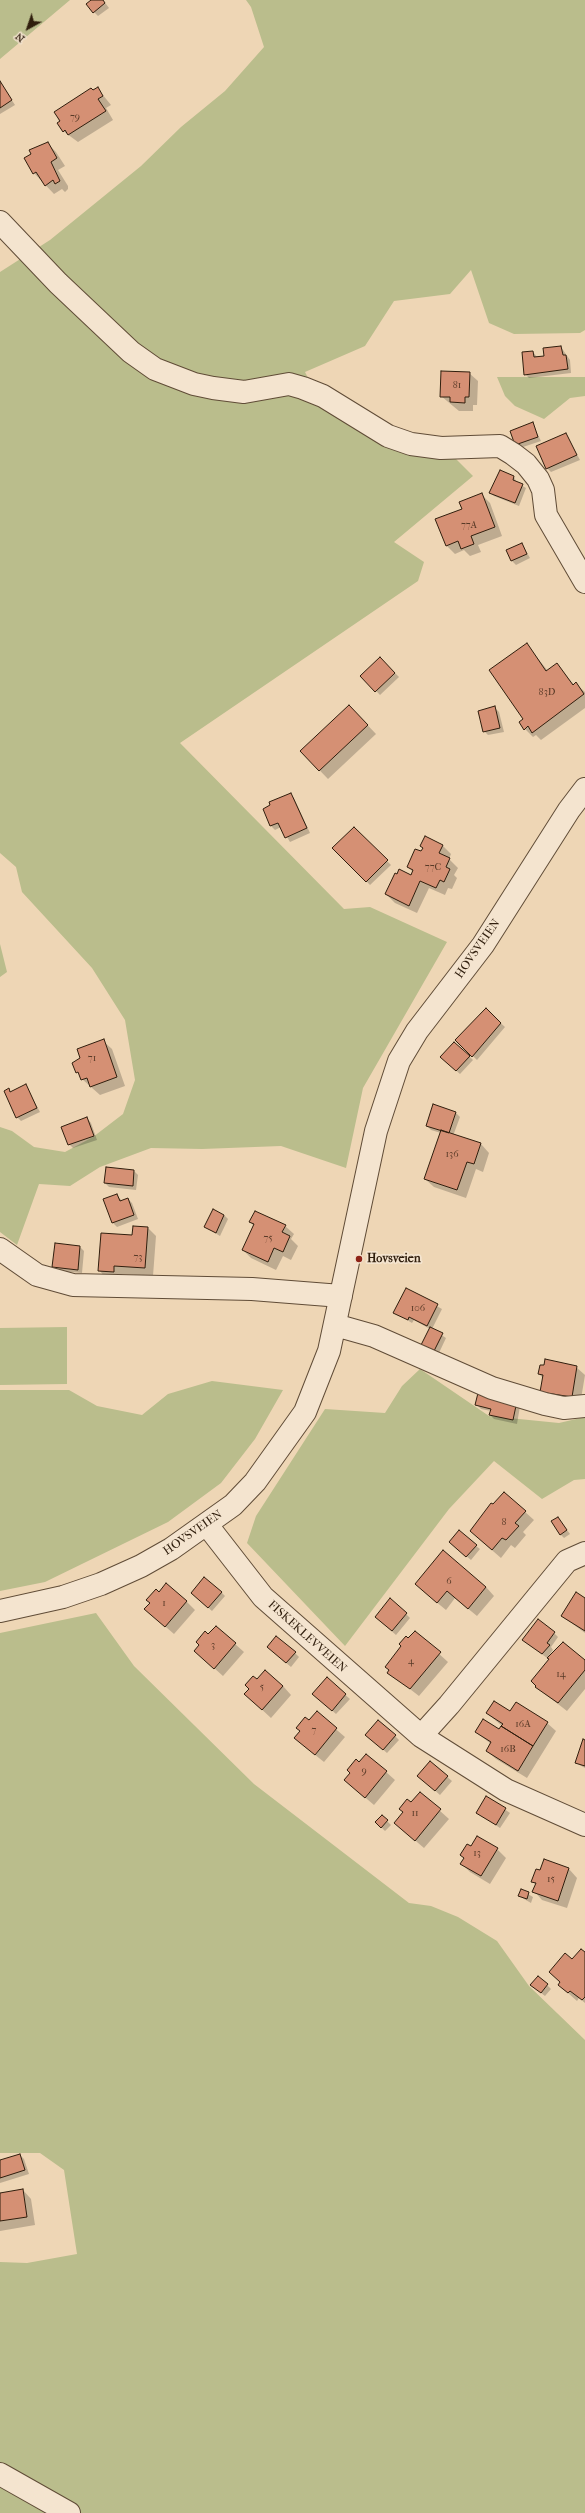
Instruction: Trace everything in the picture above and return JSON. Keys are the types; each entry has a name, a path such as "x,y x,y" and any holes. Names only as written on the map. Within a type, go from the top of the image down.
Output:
{"street":[{"path":"0,222 58,283 131,352 155,369 194,384 244,392 289,384 303,388 323,396 388,436 411,444 441,448 500,446 526,464 538,479 543,490 546,515 585,582"},
{"name":"HOVSVEIEN","path":"0,1611 63,1597 101,1584 141,1566 207,1525 233,1505 255,1482 305,1412 329,1352 376,1131 399,1061 417,1031 483,945 569,810 585,790"},
{"path":"0,1249 37,1275 73,1285 252,1289 341,1296"},
{"path":"335,1325 374,1336 492,1388 545,1404 564,1408 585,1406"},
{"name":"FISKEKLEVVEIEN","path":"207,1525 263,1597 421,1736 506,1790 585,1825"},
{"path":"421,1736 567,1561 585,1553"},
{"path":"0,2474 69,2513"}],"green space":[{"path":"0,0 70,0 0,59"},
{"path":"246,0 585,0 585,330 580,333 514,334 489,323 471,270 450,294 394,301 365,346 305,372 324,410 399,451 453,456 473,476 394,542 424,562 418,581 180,743 344,909 370,907 447,942 363,1088 346,1168 281,1146 202,1149 151,1148 100,1167 70,1186 39,1184 17,1245 0,1232 0,1127 12,1131 34,1147 65,1152 93,1137 123,1114 135,1080 125,1020 92,968 22,892 16,867 0,853 0,272 50,240 141,166 181,127 225,91 264,47 251,7"},
{"path":"497,377 585,377 585,396 570,398 544,419 515,406 505,396"},
{"path":"0,944 7,972 0,977"},
{"path":"67,1327 67,1384 0,1385 0,1328"},
{"path":"420,1369 489,1416 559,1423 585,1417 585,1479 574,1480 542,1499 494,1461 449,1509 345,1646 247,1543 256,1516 325,1409 385,1413 402,1386"},
{"path":"212,1381 283,1390 255,1439 221,1483 168,1522 45,1582 0,1591 0,1390 69,1390 97,1406 142,1415 168,1394"},
{"path":"96,1613 134,1666 254,1784 409,1903 431,1906 458,1917 497,1941 529,1986 585,2040 585,2513 0,2513 0,2262 27,2263 77,2254 64,2170 40,2153 0,2153 0,1633"}],"building":[{"path":"91,0 103,0 105,3 93,13 86,4"},
{"path":"0,81 12,100 0,108"},
{"path":"98,87 103,96 98,99 106,111 68,135 65,130 63,132 57,123 60,121 54,112 91,88 93,90"},
{"path":"48,142 57,158 51,162 60,181 55,184 53,180 45,186 36,172 33,174 24,158 31,154 29,150"},
{"path":"561,346 563,355 566,355 568,369 524,375 522,352 533,351 534,357 544,356 543,348"},
{"path":"441,371 470,372 469,397 465,397 465,403 450,402 450,397 440,397"},
{"path":"533,422 538,437 515,445 510,431"},
{"path":"566,433 577,455 546,469 536,446"},
{"path":"500,470 514,476 513,480 523,484 515,503 489,493"},
{"path":"482,493 495,527 471,536 474,544 461,549 458,541 446,546 435,519 462,509 459,502"},
{"path":"522,543 527,554 511,561 506,550"},
{"path":"527,643 546,671 557,663 573,685 576,682 584,694 532,733 528,726 524,730 519,722 523,719 489,670"},
{"path":"380,657 395,673 375,692 360,676"},
{"path":"349,705 368,725 319,771 300,751"},
{"path":"495,706 500,728 483,732 478,711"},
{"path":"291,793 307,828 285,838 278,823 270,826 263,809 270,805 269,802"},
{"path":"354,827 388,860 366,882 332,848"},
{"path":"425,836 443,845 439,853 450,858 446,867 450,869 444,882 440,880 436,888 420,881 409,906 385,894 395,873 397,874 399,869 411,875 413,870 407,867 415,849 421,851 423,848 420,846"},
{"path":"486,1008 501,1023 472,1057 455,1040"},
{"path":"104,1039 117,1077 90,1087 87,1078 81,1080 72,1063 80,1058 77,1049"},
{"path":"454,1042 470,1056 456,1071 440,1057"},
{"path":"26,1084 37,1108 16,1118 4,1091 9,1088 10,1092"},
{"path":"433,1104 456,1112 449,1133 426,1126"},
{"path":"87,1117 94,1136 68,1145 61,1127"},
{"path":"441,1130 481,1143 474,1164 467,1162 457,1190 424,1179"},
{"path":"106,1167 134,1170 133,1186 104,1183"},
{"path":"117,1194 120,1201 128,1198 134,1215 112,1223 103,1199"},
{"path":"213,1209 224,1215 216,1233 204,1227"},
{"path":"255,1211 286,1225 282,1232 290,1236 283,1252 274,1248 268,1262 242,1250 254,1224 249,1222"},
{"path":"133,1226 148,1227 145,1268 114,1266 114,1272 98,1271 101,1233 132,1235"},
{"path":"55,1243 80,1246 78,1270 52,1267"},
{"path":"406,1288 438,1304 427,1326 409,1317 408,1320 393,1313"},
{"path":"430,1327 443,1333 434,1351 421,1345"},
{"path":"545,1359 577,1366 572,1397 540,1392 543,1375 538,1374 540,1365 544,1365"},
{"path":"478,1393 517,1401 513,1420 489,1415 491,1409 475,1405"},
{"path":"504,1492 526,1511 515,1523 519,1526 506,1540 502,1538 492,1550 470,1531 491,1503 493,1504"},
{"path":"558,1517 567,1530 560,1535 551,1521"},
{"path":"459,1530 477,1545 466,1557 449,1542"},
{"path":"443,1550 486,1587 468,1609 447,1591 437,1603 415,1584"},
{"path":"204,1577 222,1592 208,1608 191,1593"},
{"path":"166,1583 187,1601 165,1627 144,1609 150,1603 146,1600 156,1589 159,1592"},
{"path":"576,1592 585,1598 585,1631 561,1616"},
{"path":"390,1598 407,1613 392,1631 375,1617"},
{"path":"538,1619 555,1632 547,1643 550,1645 542,1654 522,1640"},
{"path":"216,1626 236,1643 214,1669 194,1651 199,1645 196,1642 205,1631 208,1634"},
{"path":"415,1631 441,1652 410,1689 387,1673 389,1670 385,1667 401,1646 399,1644 406,1636 408,1638"},
{"path":"276,1636 296,1652 286,1663 267,1647"},
{"path":"563,1642 585,1660 585,1670 558,1703 535,1687 536,1686 531,1681 549,1659 547,1658"},
{"path":"265,1670 283,1686 262,1710 244,1694 249,1689 245,1685 253,1676 257,1679"},
{"path":"327,1677 346,1694 332,1711 312,1694"},
{"path":"494,1701 510,1711 516,1702 548,1722 533,1746 501,1726 503,1724 486,1713"},
{"path":"317,1711 337,1728 315,1755 294,1738 300,1731 296,1728 305,1717 309,1720"},
{"path":"483,1719 499,1729 501,1726 533,1746 518,1771 486,1751 491,1742 475,1732"},
{"path":"378,1720 396,1735 383,1750 365,1735"},
{"path":"583,1739 585,1740 585,1766 575,1763"},
{"path":"366,1754 387,1771 365,1798 344,1780 350,1773 347,1770 356,1759 359,1762"},
{"path":"430,1761 448,1776 435,1791 417,1776"},
{"path":"420,1792 441,1809 415,1841 394,1823 403,1812 399,1809 407,1799 411,1802"},
{"path":"486,1796 506,1808 496,1825 476,1813"},
{"path":"382,1815 388,1820 381,1828 375,1822"},
{"path":"477,1836 498,1848 481,1876 460,1864 464,1858 460,1855 467,1844 471,1846"},
{"path":"544,1859 569,1868 558,1901 532,1892 536,1883 531,1882 536,1869 540,1870"},
{"path":"521,1889 529,1892 527,1899 518,1896"},
{"path":"581,1949 585,1952 585,1997 582,2000 570,1991 568,1993 558,1985 560,1982 549,1972 565,1953 572,1959"},
{"path":"538,1976 548,1984 541,1993 530,1985"},
{"path":"20,2154 25,2170 0,2178 0,2160"},
{"path":"23,2189 27,2217 0,2221 0,2193"}],"place":[{"name":"Hovsveien","path":"359,1259"}]}
